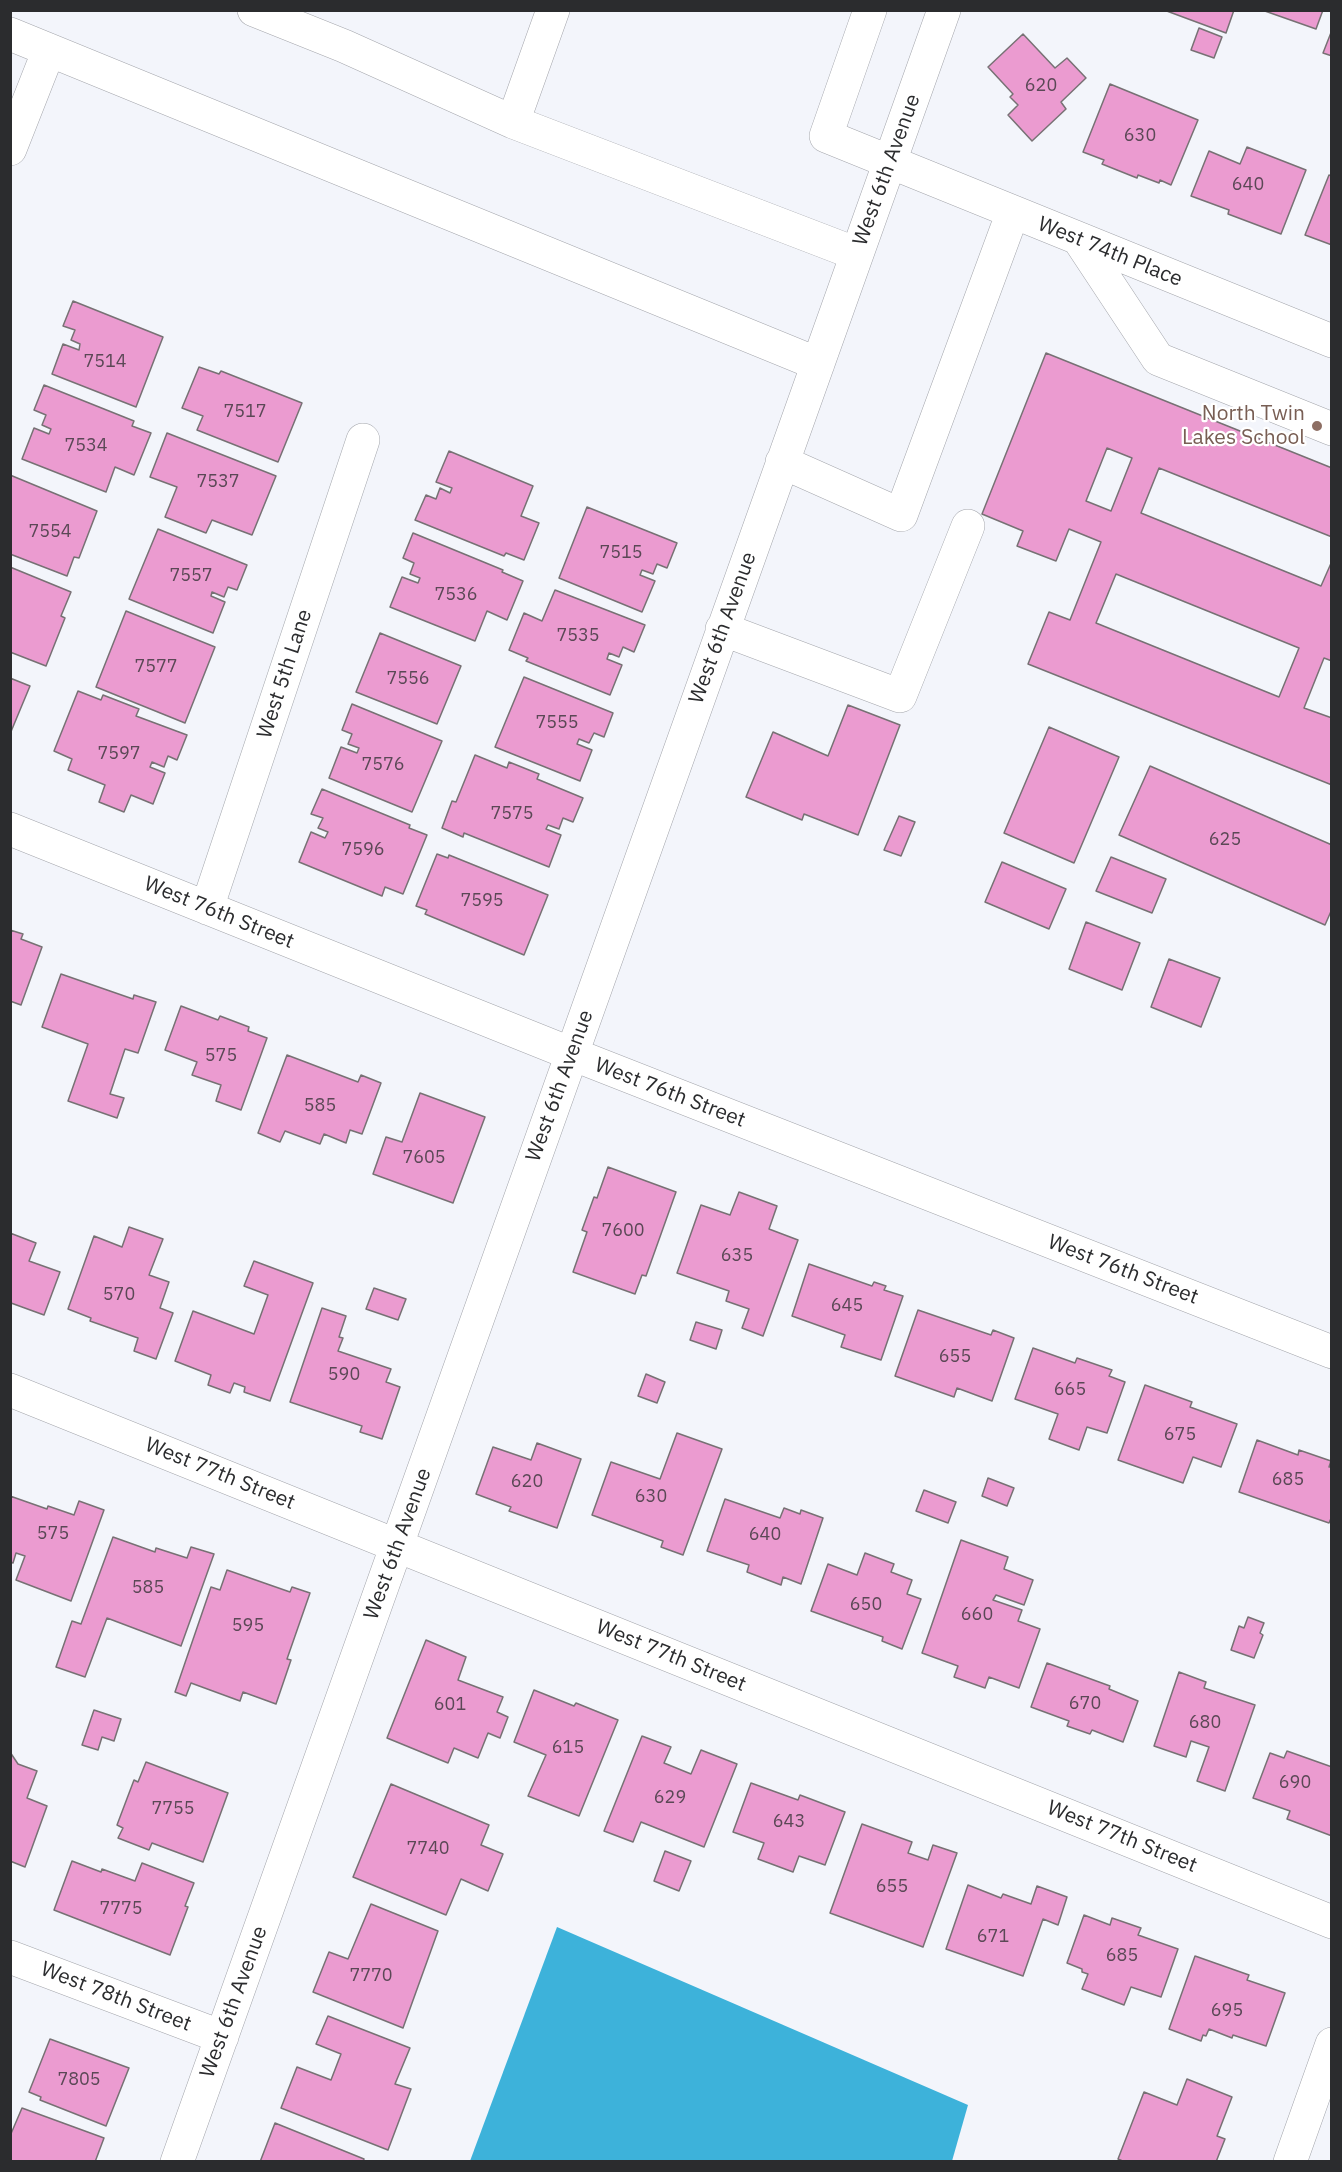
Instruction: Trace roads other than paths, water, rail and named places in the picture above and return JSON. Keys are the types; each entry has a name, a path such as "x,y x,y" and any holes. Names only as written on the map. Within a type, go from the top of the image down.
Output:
{"street":[{"path":"254,10 344,46 513,122 857,254"},
{"path":"513,122 553,10"},
{"name":"West 74th Place","path":"870,10 826,136 1080,241 1332,341"},
{"name":"West 6th Avenue","path":"177,2162 944,10"},
{"path":"10,34 818,364"},
{"path":"10,149 49,50"},
{"path":"782,462 901,515 1013,212"},
{"path":"1080,241 1158,359 1332,429"},
{"name":"West 5th Lane","path":"207,908 363,440"},
{"path":"722,629 900,696 968,526"},
{"name":"West 76th Street","path":"10,829 572,1054 1332,1352"},
{"name":"West 77th Street","path":"10,1390 1332,1922"},
{"name":"West 78th Street","path":"10,1957 222,2037"},
{"path":"1290,2162 1332,2044"}],"water":[{"path":"557,1927 968,2105 952,2161 470,2161"}],"place":[{"name":"North Twin Lakes School","path":"1317,426"}]}
